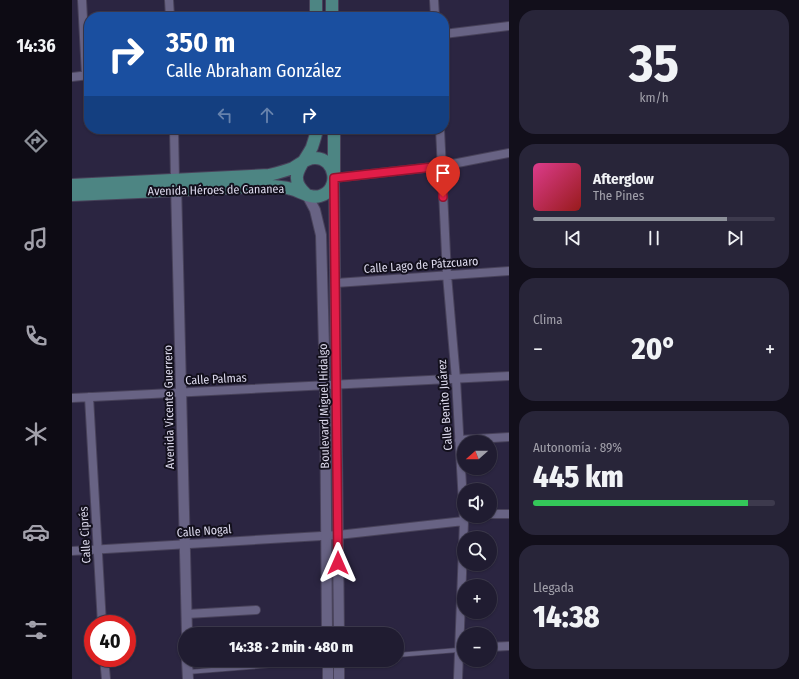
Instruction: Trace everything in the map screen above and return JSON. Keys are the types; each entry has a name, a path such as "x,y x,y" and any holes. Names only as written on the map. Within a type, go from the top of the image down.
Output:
{"main road":[{"path":"316,0 316,12"},
{"path":"332,0 332,12"},
{"path":"307,195 299,186 297,180 298,168 312,146 316,134"},
{"path":"334,134 334,178"},
{"name":"Avenida Héroes de Cananea","path":"72,185 176,185 272,186 290,188 307,195 319,196 325,194 333,184 334,178 330,166 326,161 313,158 286,171 269,175 176,185 72,194"}],"street":[{"path":"82,0 84,25"},
{"path":"169,0 170,12"},
{"path":"434,0 435,12"},
{"path":"449,33 509,26"},
{"path":"72,77 84,76"},
{"path":"174,134 176,185"},
{"name":"Calle Benito Juárez","path":"440,134 447,275 456,379 459,435"},
{"path":"334,178 442,166 509,153"},
{"name":"Boulevard Miguel Hidalgo","path":"334,178 338,385 339,627"},
{"name":"Avenida Vicente Guerrero","path":"176,185 187,627"},
{"name":"Boulevard Miguel Hidalgo","path":"307,195 315,210 320,236 325,385 327,627"},
{"path":"320,236 335,234"},
{"name":"Calle Lago de Pátzcuaro","path":"336,283 509,271"},
{"name":"Calle Palmas","path":"72,398 509,376"},
{"name":"Calle Ciprés","path":"89,397 101,615"},
{"path":"497,438 509,437"},
{"path":"497,514 509,514"},
{"name":"Calle Nogal","path":"72,551 338,535 457,518"},
{"name":"Calle Benito Juárez","path":"462,627 464,523"},
{"path":"187,614 256,610"},
{"path":"497,647 509,646"},
{"path":"105,667 106,679"},
{"path":"328,667 328,679"},
{"path":"339,667 339,679"},
{"name":"Calle Benito Juárez","path":"458,679 459,667"}],"lane":[{"path":"404,654 457,650"},
{"path":"188,675 263,667"}],"route":[{"path":"338,563 338,385 334,178 442,166 443,197"}]}
